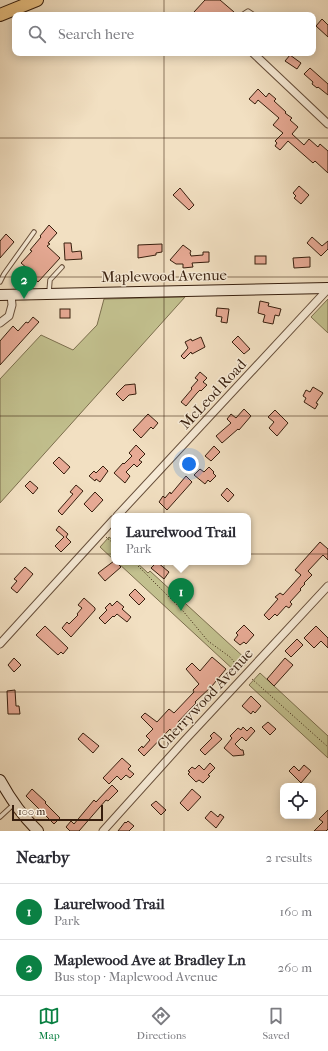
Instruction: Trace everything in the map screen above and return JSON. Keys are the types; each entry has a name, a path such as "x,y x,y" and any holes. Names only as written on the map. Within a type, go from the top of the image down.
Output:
{"highway":[{"path":"0,14 37,0"}],"street":[{"path":"256,56 328,124"},
{"name":"Maplewood Avenue","path":"0,295 328,288"},
{"name":"McLeod Road","path":"120,513 328,288"},
{"path":"0,323 9,316 12,304 11,294"},
{"path":"0,644 111,522"},
{"name":"Cherrywood Avenue","path":"103,831 245,674 328,586"},
{"path":"0,780 14,804 29,823 38,831"}],"lane":[{"path":"0,282 34,232"},
{"path":"49,293 50,280 62,267"},
{"path":"0,817 14,804"}],"path":[{"path":"103,531 105,536 111,541"},
{"path":"137,565 183,611 208,641 230,657 245,674 253,679 328,747"}],"shaded area":[{"path":"185,297 0,503 0,379 41,335 73,350 97,325 104,299"},
{"path":"328,299 328,333 311,317"},
{"path":"109,537 111,539 111,557 100,547"},
{"path":"120,565 139,565 148,573 150,571 248,661 237,673"},
{"path":"260,673 328,736 328,758 249,685"}],"building":[{"path":"205,0 220,0 234,12 194,12"},
{"path":"322,19 328,25 328,37 316,26"},
{"path":"289,56 291,56 301,63 297,69 285,61"},
{"path":"310,68 328,84 328,95 312,84 313,82 304,74"},
{"path":"258,89 266,97 269,93 276,99 274,101 286,112 285,113 292,118 290,120 298,127 292,134 304,145 309,139 318,147 320,144 328,151 328,173 315,161 313,163 288,141 280,150 275,146 277,143 275,141 283,133 273,125 279,118 258,100 255,104 249,99"},
{"path":"299,186 309,195 301,204 294,198 296,196 293,193"},
{"path":"180,188 194,205 189,210 173,195"},
{"path":"49,225 57,233 47,246 60,258 38,282 32,276 34,274 21,263 32,251 30,250"},
{"path":"6,234 14,242 0,258 0,241"},
{"path":"312,237 322,246 328,241 328,249 321,256 307,243"},
{"path":"64,243 71,243 72,252 81,251 82,259 65,260"},
{"path":"162,244 162,252 156,253 156,255 138,258 138,245"},
{"path":"183,245 191,251 191,256 203,255 203,252 209,252 209,262 192,263 193,267 183,268 183,264 176,264 170,260"},
{"path":"255,256 266,256 266,264 255,264"},
{"path":"310,257 310,267 294,268 293,258"},
{"path":"260,301 269,303 268,306 281,309 279,316 275,315 273,324 263,322 265,315 258,313"},
{"path":"217,308 229,309 227,323 221,322 222,317 216,316"},
{"path":"60,309 70,309 70,318 60,318"},
{"path":"33,317 39,322 0,365 0,341 13,326 18,331"},
{"path":"238,336 250,349 244,354 232,342"},
{"path":"201,337 205,347 192,354 191,352 184,359 181,356 188,348 185,342"},
{"path":"200,372 207,378 203,382 207,385 197,393 186,406 181,402 198,380 195,378"},
{"path":"135,384 136,394 129,395 123,401 116,394 125,385"},
{"path":"313,387 323,393 316,403 318,404 315,409 304,402 306,398 303,396 306,390 310,392"},
{"path":"244,409 251,416 239,430 238,429 222,443 216,436 231,423 227,419 231,414 236,418"},
{"path":"275,410 288,423 277,436 269,428 274,422 268,417"},
{"path":"148,414 158,423 153,429 151,427 141,438 133,430"},
{"path":"136,445 145,454 139,460 142,462 137,467 134,464 126,472 130,476 125,483 114,473 132,456 129,453"},
{"path":"214,446 220,452 211,461 205,456"},
{"path":"59,457 70,467 64,474 53,463"},
{"path":"103,466 108,471 100,482 96,479 95,481 89,476 94,471 96,473"},
{"path":"209,467 216,476 210,482 208,480 205,484 194,475 200,469 204,472"},
{"path":"186,476 192,482 167,510 159,502 163,496 165,498 170,492 171,494"},
{"path":"30,481 38,488 33,494 25,486"},
{"path":"76,485 83,491 62,515 58,511 73,494 70,492"},
{"path":"227,488 234,495 228,502 221,495"},
{"path":"95,492 103,500 92,512 84,504"},
{"path":"59,526 68,534 66,537 71,542 61,552 55,546 64,537 56,530"},
{"path":"320,542 328,549 328,560 323,555 308,571 312,575 290,602 292,604 289,608 286,606 277,616 275,614 269,620 264,615 278,599 275,597 280,593 283,595 301,575 295,570"},
{"path":"111,563 111,565 119,565 121,567 105,581 98,573"},
{"path":"154,565 161,565 169,572 164,579 151,568"},
{"path":"25,567 33,574 17,593 11,588 17,581 14,579"},
{"path":"135,589 145,599 139,605 129,595"},
{"path":"84,598 95,608 95,610 71,637 62,628 67,622 69,624 78,615 77,614 82,608 78,605"},
{"path":"117,601 124,607 122,609 131,617 127,622 117,614 105,624 99,618 107,610 105,608 110,603 112,606"},
{"path":"244,625 254,635 246,644 244,642 240,645 234,640 238,635 236,633"},
{"path":"45,626 68,648 63,654 61,652 58,655 36,635"},
{"path":"316,626 328,638 328,648 321,641 314,648 304,638"},
{"path":"297,639 303,645 291,657 285,651"},
{"path":"212,657 226,669 212,686 195,702 196,703 178,722 179,724 172,732 170,729 144,756 138,750 142,746 143,748 150,740 146,736 153,729 141,717 145,713 157,722 169,709 174,713 194,692 193,690 199,684 186,669 192,663 200,671"},
{"path":"14,658 21,665 14,672 8,665"},
{"path":"285,658 293,665 274,686 267,679"},
{"path":"15,690 16,706 19,706 20,714 8,714 7,691"},
{"path":"251,696 261,706 255,713 253,711 251,714 242,706"},
{"path":"268,722 276,729 270,735 262,727"},
{"path":"243,727 247,731 251,727 255,731 246,741 242,737 235,744 243,750 244,755 233,756 224,748 232,738 230,736 238,728 241,730"},
{"path":"214,732 222,739 205,755 200,750 212,738 210,736"},
{"path":"83,733 99,746 93,753 78,739"},
{"path":"122,758 131,766 128,769 134,774 130,778 126,775 121,780 117,776 109,784 103,778"},
{"path":"210,763 215,768 203,783 199,780 196,782 188,774 190,772 188,771 192,767 195,769 199,765 204,770"},
{"path":"304,765 311,771 301,783 289,771 294,766 299,771"},
{"path":"112,785 118,791 108,801 106,800 79,831 70,831 66,827 71,821 74,824 94,800 96,802"},
{"path":"32,789 60,818 54,824 26,796"},
{"path":"192,789 201,797 188,811 180,803"},
{"path":"156,801 166,810 161,815 151,805"},
{"path":"328,810 328,829 326,831 314,831 323,822 319,819"},
{"path":"211,811 218,817 220,814 224,817 216,828 205,818"},
{"path":"128,821 134,826 129,831 118,831 125,822 126,823"}],"place":[{"name":"Maplewood Ave at Bradley Ln","path":"24,299"},
{"name":"Laurelwood Trail","path":"181,611"}]}
